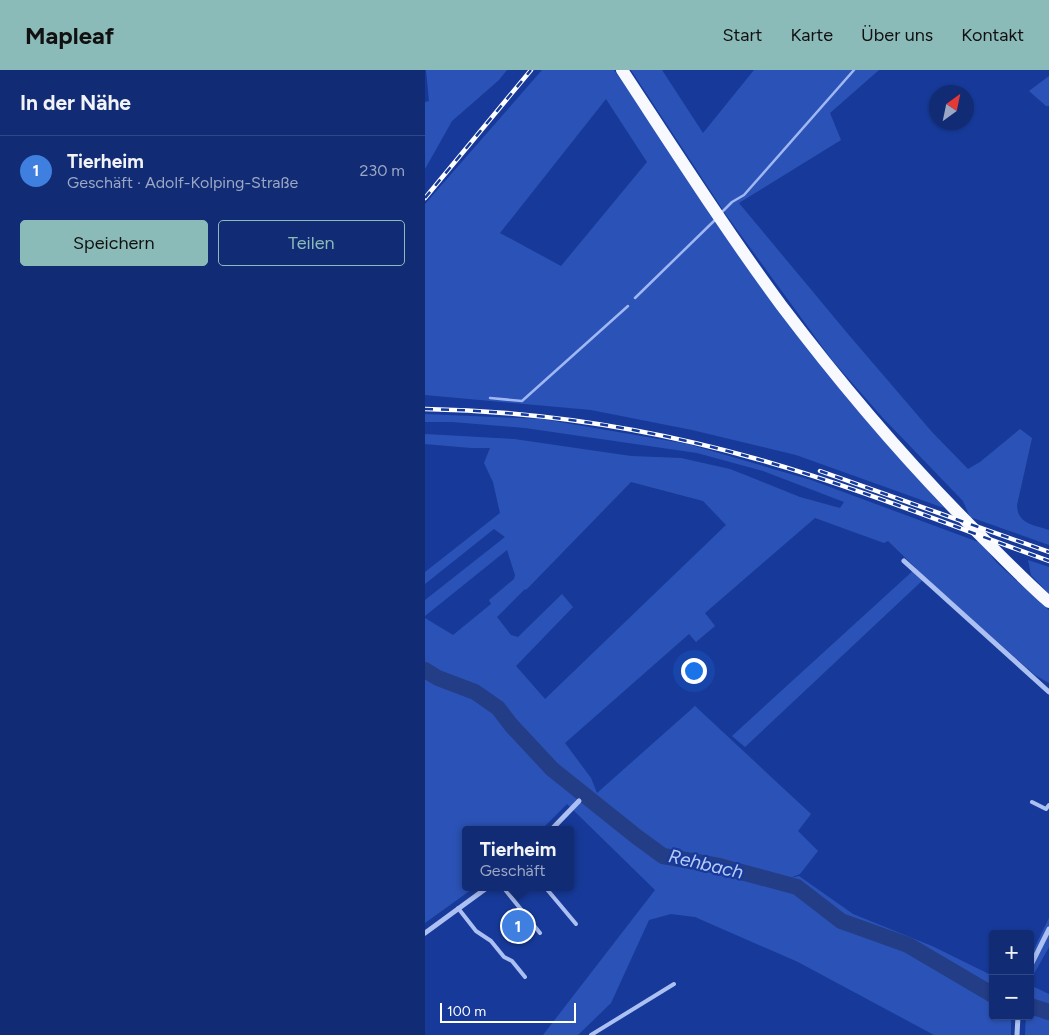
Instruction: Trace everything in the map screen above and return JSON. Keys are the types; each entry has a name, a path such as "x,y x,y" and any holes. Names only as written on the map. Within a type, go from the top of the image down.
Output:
{"main road":[{"path":"622,70 724,224 823,360 901,452 945,500 1049,602"}],"street":[{"path":"904,561 1049,692"},
{"path":"555,826 579,801"},
{"path":"425,933 482,891"},
{"path":"1034,959 1049,928"},
{"path":"1017,1035 1018,1020"}],"lane":[{"path":"1032,802 1046,809 1049,805"},
{"path":"506,891 540,933"},
{"path":"548,891 576,924"},
{"path":"458,908 476,931 491,941 512,961 525,977"},
{"path":"591,1035 673,984"}],"shaded area":[{"path":"426,70 507,70 499,80 452,121 425,169 425,102 429,101"},
{"path":"542,70 614,70 817,359 944,508 796,455 692,430 591,410 425,395 425,204","holes":["606,99 647,162 561,266 500,233"]},
{"path":"631,70 662,70 703,133 754,70 879,70 830,113 841,140 739,203 932,432 968,469 980,462 1020,429 1032,438 1017,505 1023,520 1049,530 1049,545 970,517 963,501 883,418 832,360 727,216"},
{"path":"1049,76 1049,106 1046,106 1029,91"},
{"path":"425,414 542,419 688,444 811,480 981,543 997,563 1049,610 1049,683 1035,675 925,578 745,747 732,736 916,568 888,541 884,543 815,518 705,613 715,626 696,642 689,634 565,743 591,778 597,793 695,706 811,814 798,831 818,851 800,874 790,878 799,876 853,914 932,946 989,974 989,1020 1011,1020 1011,1035 934,1035 798,962 695,917 671,914 649,920 611,1003 578,1035 543,1035 655,890 567,804 545,826 462,826 462,891 469,891 425,923 425,618 453,635 491,604 489,600 514,579 515,575 507,550 425,616 425,600 505,537 494,529 425,584 425,572 500,513 493,482 484,463 490,448 425,444 425,434 514,439 631,456 681,458 730,469 800,497 840,508 844,502 763,471 697,453 525,428 452,422 425,422","holes":["631,482 703,501 726,525 545,699 516,666 573,607 562,594 518,637 511,635 497,617 526,590"]},
{"path":"1028,560 1049,567 1049,594 1031,575"},
{"path":"1049,918 1049,947 1034,974 1034,949"},
{"path":"1034,987 1049,994 1049,1035 1025,1035 1026,1020 1034,1020"}],"waterway":[{"path":"721,213 732,202 744,195 854,70"},
{"path":"635,298 716,219"},
{"path":"490,398 522,401 628,306"},
{"name":"Rehbach","path":"425,670 438,678 475,692 498,708 511,725 552,769 663,856 719,866 797,887 841,921 908,945 989,993"},
{"name":"Rehbach","path":"1034,1007 1049,1012"}],"railway":[{"path":"425,198 531,70"},
{"path":"425,409 509,413 593,423 675,438 757,459 831,482 1049,561"},
{"path":"820,471 1049,552"}],"place":[{"name":"Tierheim","path":"518,926"}]}
